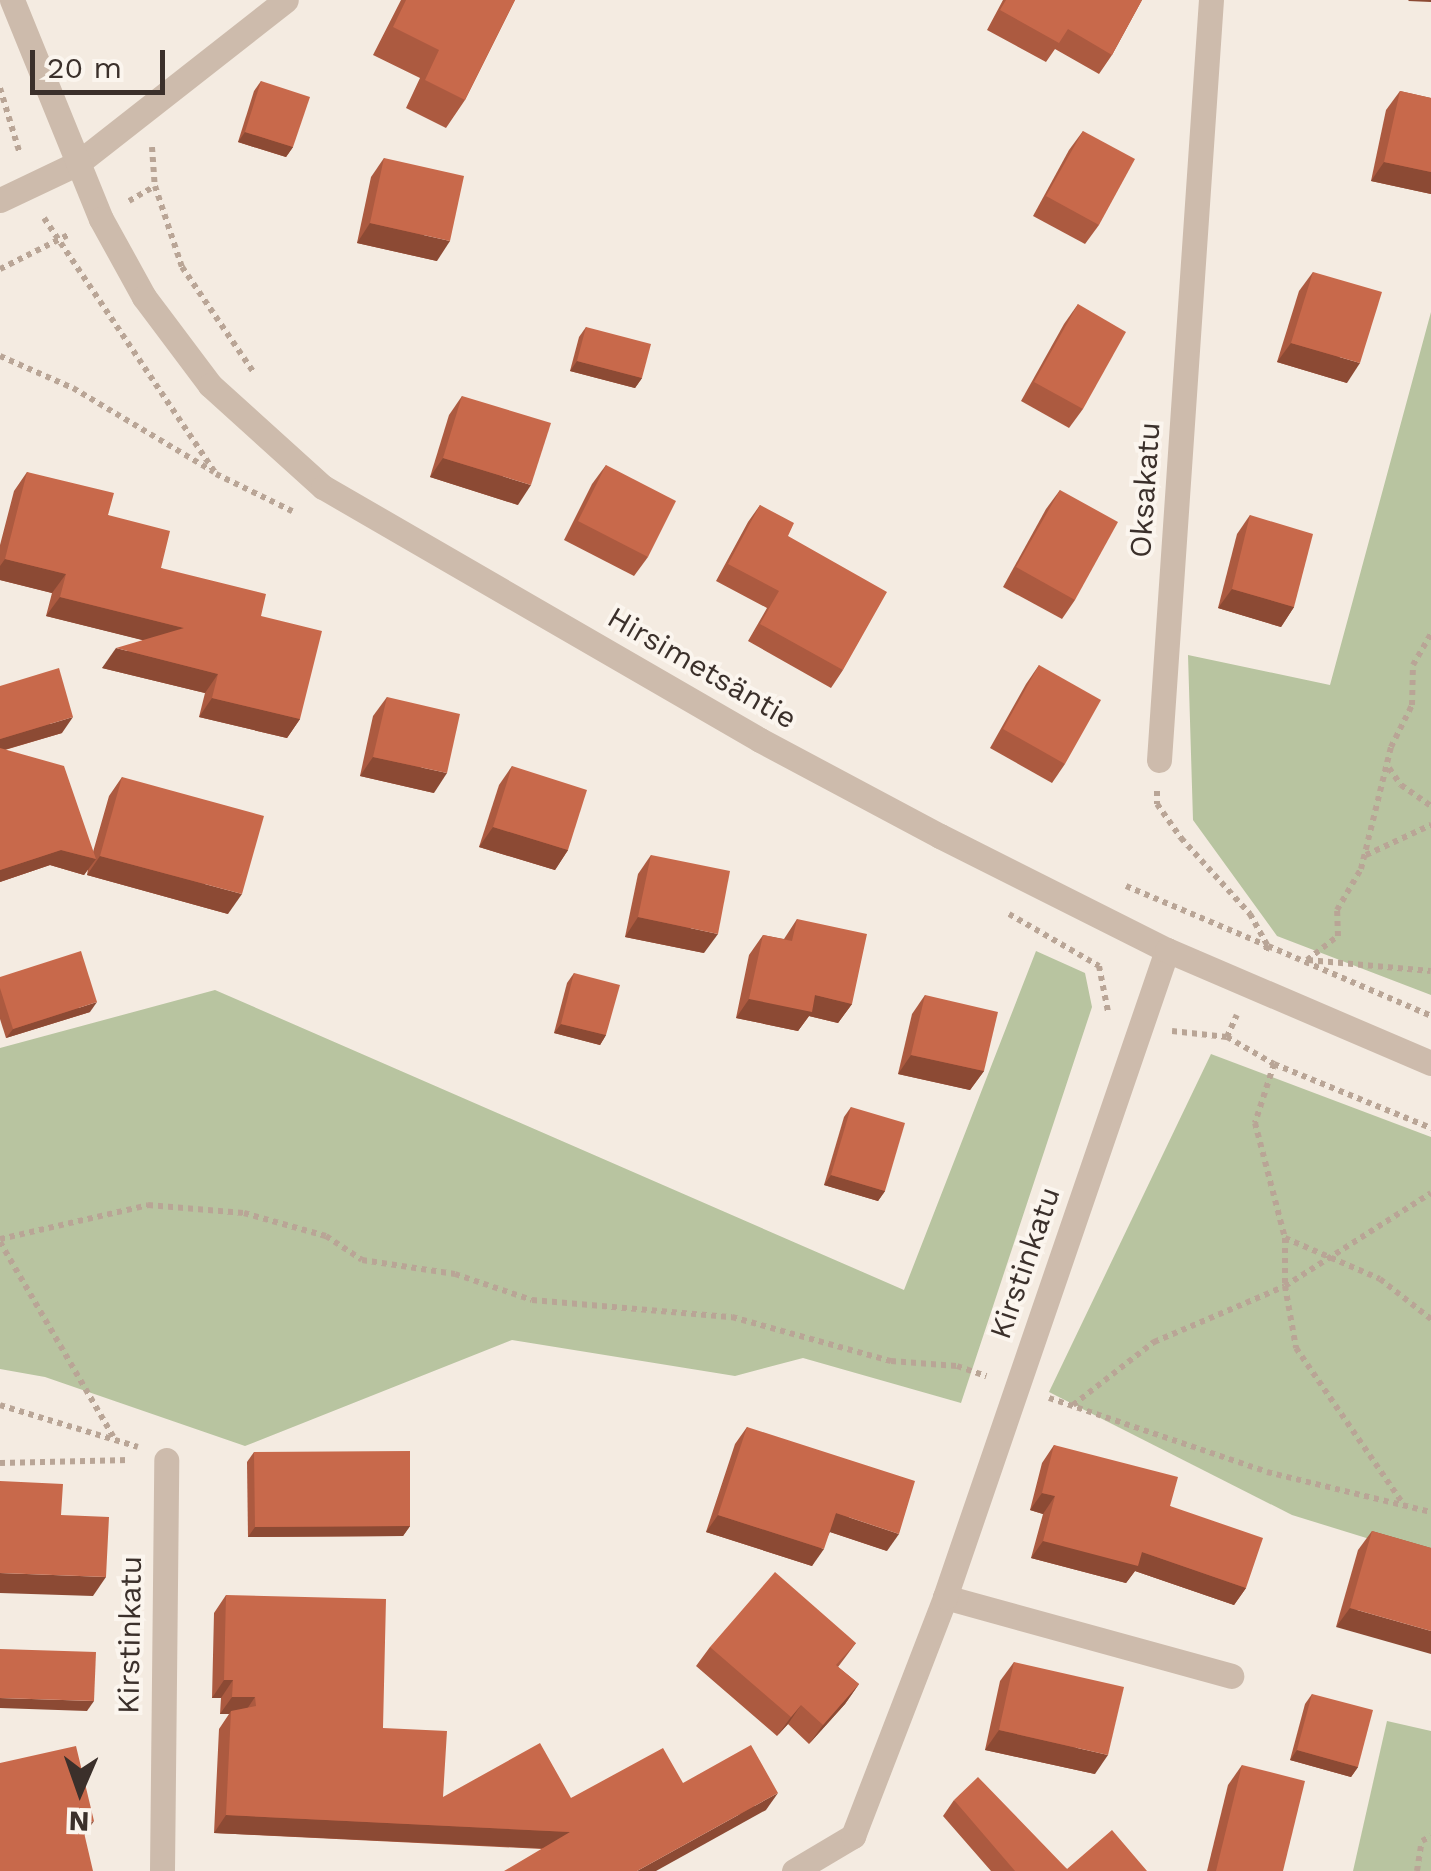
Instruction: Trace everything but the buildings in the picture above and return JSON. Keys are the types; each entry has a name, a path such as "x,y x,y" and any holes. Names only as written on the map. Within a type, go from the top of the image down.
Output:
{"street":[{"name":"Hirsimetsäntie","path":"12,0 101,218 144,297 210,386 323,487 760,740 1167,950 1431,1062"},
{"path":"0,200 78,163 286,0"},
{"name":"Oksakatu","path":"1159,760 1211,0"},
{"name":"Kirstinkatu","path":"794,1871 853,1836 944,1597 1167,950"},
{"name":"Kirstinkatu","path":"162,1871 166,1460"},
{"path":"944,1597 1231,1676"}],"path":[{"path":"149,107 155,186 182,267 264,384"},
{"path":"0,356 74,388 216,474"},
{"path":"1304,960 1338,936 1338,910 1365,856 1391,746 1412,705 1413,665 1431,634"},
{"path":"1159,760 1157,804 1181,838 1250,914 1268,946"},
{"path":"1388,767 1401,785 1431,806"},
{"path":"1365,856 1431,825"},
{"path":"1112,879 1431,1016"},
{"path":"1227,1037 1268,946"},
{"path":"1304,960 1431,971"},
{"path":"1274,1064 1255,1123 1285,1238 1285,1286 1296,1348 1402,1502"},
{"path":"1072,1406 1154,1342 1285,1286 1431,1192"},
{"path":"113,1436 0,1240 148,1205 244,1213 326,1236 362,1260 455,1274 532,1300 732,1317 891,1361 957,1366 1268,1472 1431,1512"},
{"path":"1285,1238 1380,1279 1431,1319"},
{"path":"0,1404 113,1436 166,1460"},
{"path":"0,1463 166,1460"},
{"path":"1417,1871 1422,1841 1431,1836"}],"green space":[{"path":"1431,312 1431,995 1277,936 1193,820 1188,655 1330,685"},
{"path":"1036,951 1085,973 1092,1007 961,1403 803,1358 735,1376 512,1340 245,1446 45,1377 0,1369 0,1048 215,990 904,1290"},
{"path":"1211,1054 1431,1137 1431,1558 1292,1515 1049,1392"},
{"path":"1387,1721 1431,1731 1431,1871 1353,1871"}]}
